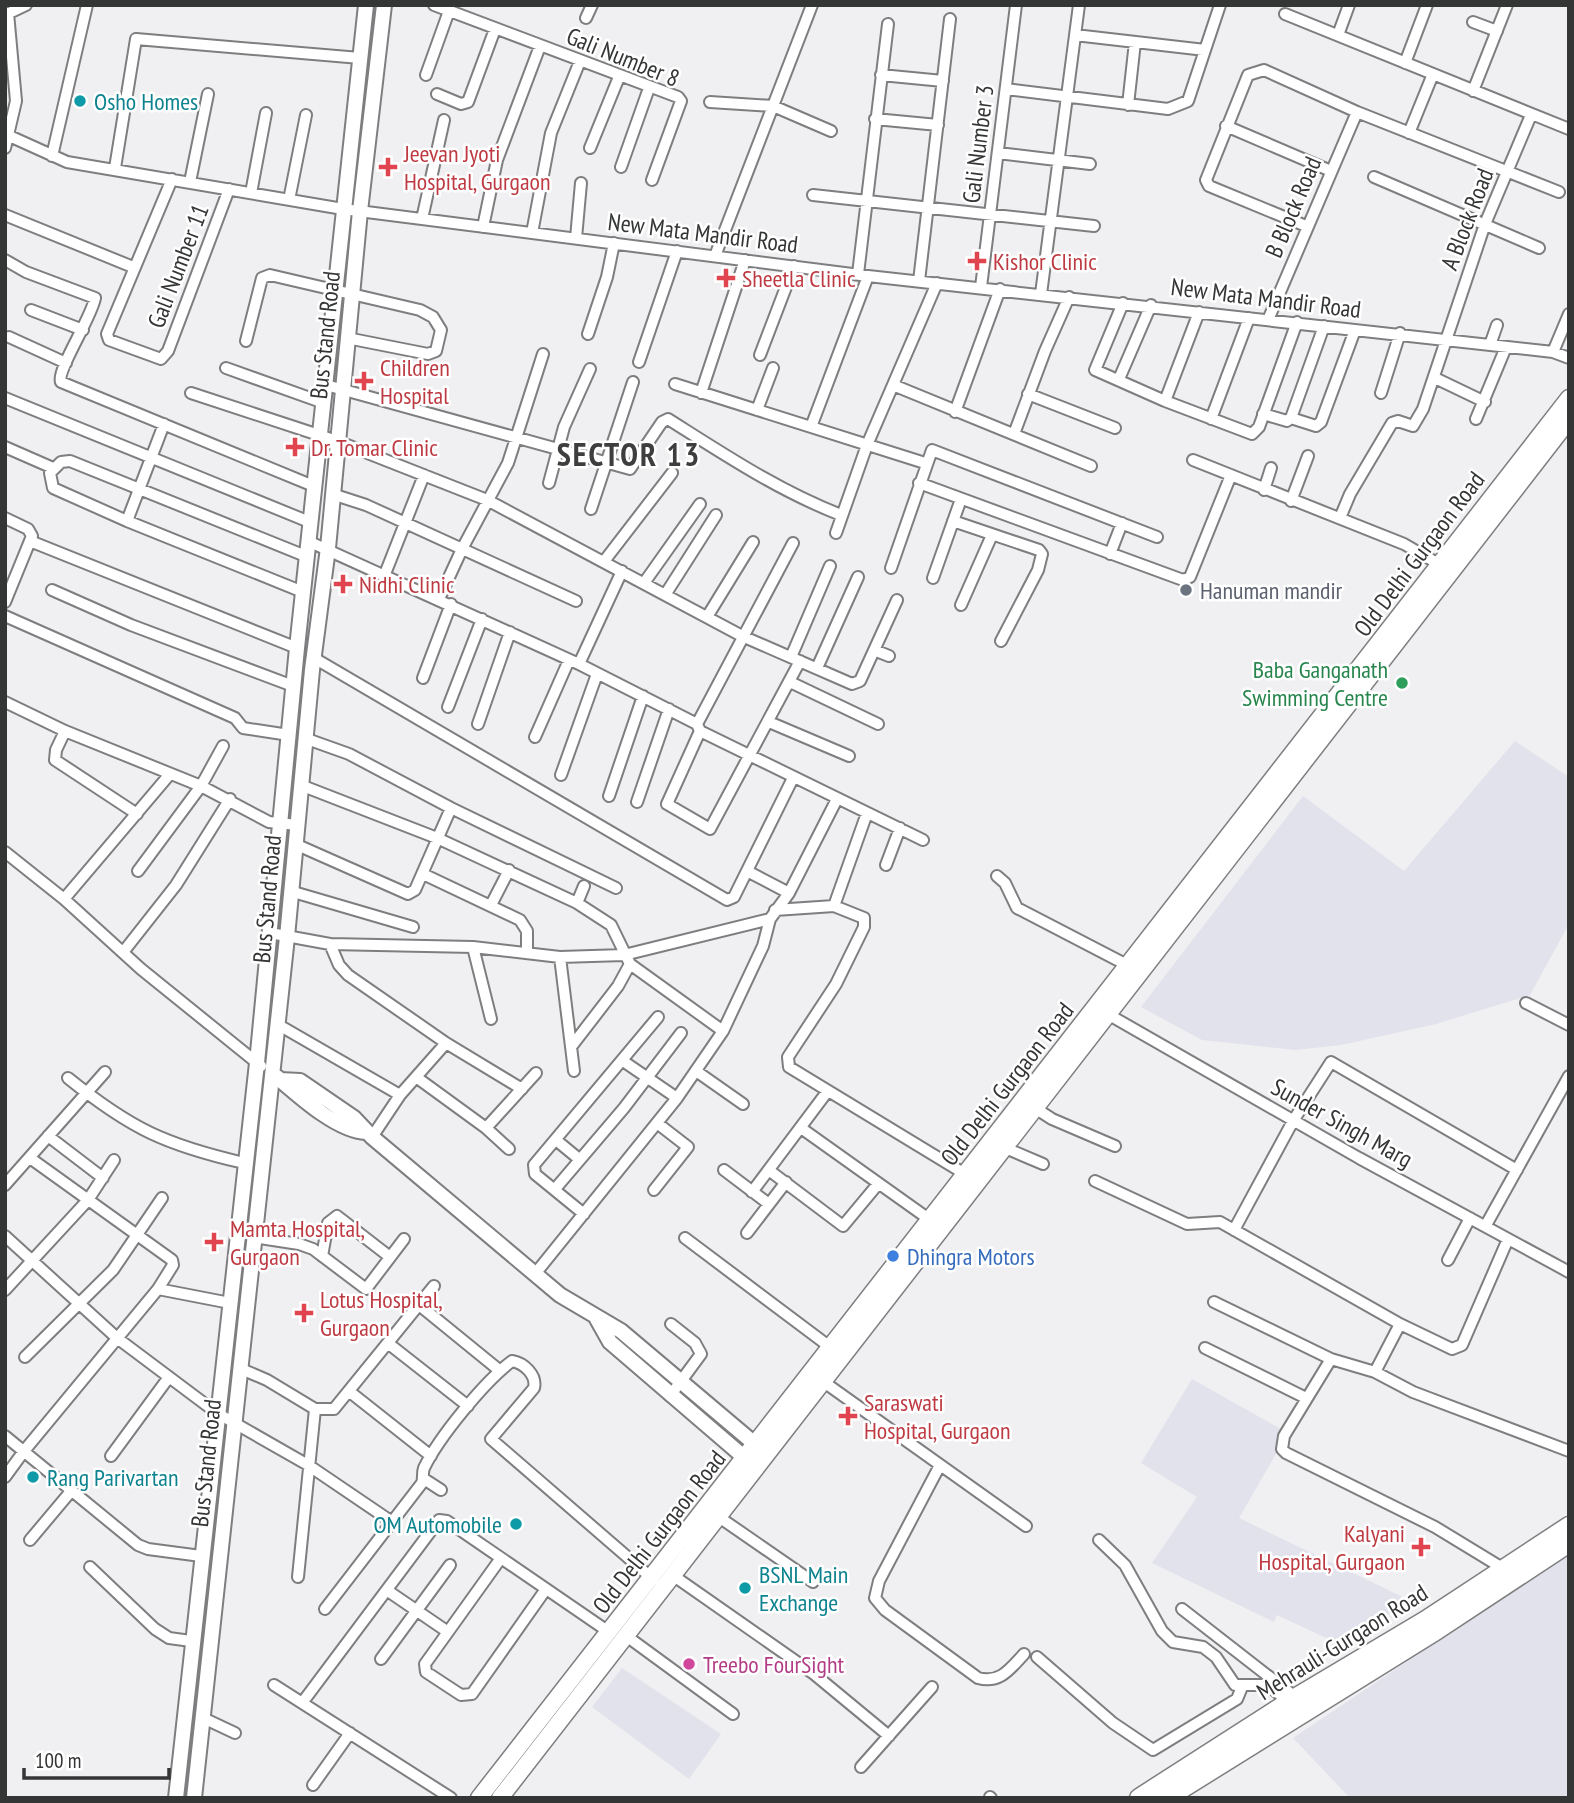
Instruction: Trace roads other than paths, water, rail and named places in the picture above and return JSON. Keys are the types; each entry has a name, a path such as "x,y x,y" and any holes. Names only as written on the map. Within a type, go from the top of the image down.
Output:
{"main road":[{"name":"Old Delhi Gurgaon Road","path":"479,1798 504,1789 617,1634 716,1515 821,1380 936,1224 965,1174 1102,1011 1446,568 1524,465 1569,398"},
{"name":"Old Delhi Gurgaon Road","path":"1524,465 1569,420"},
{"name":"Old Delhi Gurgaon Road","path":"662,1579 745,1458 830,1347 1035,1108 1102,1011 1127,965 1303,752"},
{"name":"Mehrauli-Gurgaon Road","path":"1139,1798 1298,1701 1569,1526"},
{"name":"Mehrauli-Gurgaon Road","path":"1167,1798 1298,1701 1452,1620 1569,1543"}],"street":[{"path":"6,140 16,101 7,14 26,5"},
{"path":"52,156 87,5"},
{"name":"Bus Stand Road","path":"176,1798 191,1641 257,1063 295,666 366,5"},
{"name":"Bus Stand Road","path":"194,1798 253,1237 276,1076 277,1024 290,891 303,786 313,664 328,548 360,211 384,5"},
{"name":"Gali Number 8","path":"433,5 678,97 681,102 652,180"},
{"path":"586,18 592,5"},
{"path":"715,256 812,5"},
{"name":"Gali Number 3","path":"981,287 1016,5"},
{"path":"1041,294 1079,5"},
{"path":"1006,89 1168,109 1188,101 1220,5"},
{"path":"1338,35 1349,5"},
{"path":"1405,63 1427,5"},
{"path":"1473,91 1507,5"},
{"path":"426,75 449,11"},
{"path":"1285,14 1569,129"},
{"path":"919,281 950,19"},
{"path":"1472,22 1497,31"},
{"path":"811,427 863,275 865,202 888,24"},
{"path":"437,94 461,104 468,102 495,29"},
{"path":"1075,35 1205,50"},
{"path":"115,168 136,39 360,58"},
{"path":"1129,105 1135,42"},
{"path":"483,227 497,160 540,46"},
{"path":"532,233 551,133 579,61"},
{"path":"1306,226 1209,186 1207,174 1248,75 1254,71 1264,70 1357,112 1559,192"},
{"path":"1409,133 1433,74"},
{"path":"881,75 943,81"},
{"path":"590,148 619,77"},
{"path":"621,167 649,88"},
{"path":"190,182 208,94"},
{"path":"710,102 773,106 831,131"},
{"name":"B Block Road","path":"1268,320 1357,112"},
{"path":"251,193 266,113"},
{"name":"A Block Road","path":"1447,340 1485,224 1531,114"},
{"path":"289,200 306,116"},
{"path":"875,119 938,125"},
{"path":"422,219 444,120"},
{"path":"1226,126 1331,171"},
{"name":"New Mata Mandir Road","path":"6,140 52,156 343,209 863,275 1400,333 1553,352 1569,358"},
{"path":"998,153 1090,164"},
{"path":"1374,177 1539,248"},
{"path":"5,215 133,267 172,179"},
{"path":"576,238 581,183"},
{"name":"Gali Number 11","path":"133,267 106,337 152,358 165,357 229,190"},
{"path":"813,195 1094,226"},
{"path":"588,334 610,268 614,243"},
{"path":"639,362 677,251"},
{"path":"5,260 26,272 93,296 96,301 59,377 61,382 316,487"},
{"path":"701,393 745,260"},
{"path":"760,355 794,266"},
{"path":"246,341 264,276 352,292 420,310 438,321 441,336 436,351 428,354 347,338"},
{"path":"836,533 867,444 937,283"},
{"path":"955,412 1000,289"},
{"path":"1014,434 1069,297"},
{"path":"1123,303 1095,370 1165,401 1252,434 1263,414 1297,322"},
{"path":"1119,379 1151,305"},
{"path":"31,310 83,330"},
{"path":"1165,401 1199,312"},
{"path":"1553,352 1569,314"},
{"path":"1211,419 1249,318"},
{"path":"1490,345 1497,325"},
{"path":"1263,414 1287,421 1291,418 1324,326"},
{"path":"1291,418 1316,426 1321,422 1355,330"},
{"path":"1381,393 1400,333"},
{"path":"6,336 66,363"},
{"path":"1340,518 1350,494 1392,423 1398,421 1413,426 1435,377 1447,340"},
{"path":"1476,419 1506,346"},
{"path":"439,600 462,549 508,463 543,354"},
{"path":"226,368 324,403"},
{"path":"757,410 774,368"},
{"path":"549,483 567,418 590,369"},
{"path":"1435,377 1485,402"},
{"path":"591,509 604,462 634,382"},
{"path":"675,384 925,463"},
{"path":"326,385 514,439 634,467 662,422 668,419 766,480 804,501 841,515"},
{"path":"892,385 1091,466"},
{"path":"191,393 337,440 487,500 606,560 742,636 857,684 897,600"},
{"path":"1028,394 1115,428"},
{"path":"5,398 312,523"},
{"path":"127,521 164,424"},
{"path":"5,447 53,468"},
{"path":"891,568 925,463 929,453 937,450 1157,537"},
{"path":"1291,501 1308,456"},
{"path":"1193,460 1404,544 1446,568"},
{"path":"303,592 53,488 50,484 53,468 61,462 70,461 139,491 309,550 328,548 574,662 669,709 750,757 923,840"},
{"path":"1264,490 1271,468"},
{"path":"606,560 672,474"},
{"path":"385,574 407,524 424,475"},
{"path":"919,483 1187,580 1231,475"},
{"path":"332,494 407,524 576,601"},
{"path":"933,578 961,499"},
{"path":"644,583 700,503"},
{"path":"665,595 716,515"},
{"path":"5,518 31,532 30,541 5,602"},
{"path":"953,521 1039,550 1042,560 1001,640"},
{"path":"1110,554 1122,523"},
{"path":"961,605 992,535"},
{"path":"30,541 297,648"},
{"path":"707,617 753,542"},
{"path":"793,543 742,636 699,727 667,804 707,829 712,827 790,682 795,659 830,566"},
{"path":"535,737 622,571"},
{"path":"817,668 858,577"},
{"path":"52,590 131,625 293,686"},
{"path":"423,678 451,604"},
{"path":"5,616 236,718 247,730 289,735"},
{"path":"448,707 482,619"},
{"path":"478,724 510,632"},
{"path":"874,650 889,656"},
{"path":"295,666 313,664 727,900 734,897 793,778"},
{"path":"561,775 597,674"},
{"path":"790,682 878,724"},
{"path":"609,796 643,696"},
{"path":"5,703 65,731 230,799 269,822 297,825"},
{"path":"637,802 669,709"},
{"path":"769,722 849,756"},
{"path":"65,731 56,750 55,760 137,814"},
{"path":"307,738 349,754 451,808 616,888"},
{"path":"138,871 201,786 223,746"},
{"path":"64,899 170,774"},
{"path":"303,786 437,838 577,903 611,925 627,960 723,1031"},
{"path":"124,951 176,885 230,799"},
{"path":"535,1274 677,1098 723,1031 764,946 773,915 789,893 837,799"},
{"path":"295,844 398,892 413,892 451,808"},
{"path":"834,906 867,813"},
{"path":"886,865 900,828"},
{"path":"5,852 64,899 141,969 257,1063 276,1076 300,1081 354,1118 369,1135 560,1295 621,1331 679,1383 756,1445"},
{"path":"491,905 509,870"},
{"path":"747,871 789,893"},
{"path":"423,874 491,905 524,926 527,952"},
{"path":"997,876 1005,883 1017,908 1127,965"},
{"path":"577,903 584,886"},
{"path":"290,891 413,927"},
{"path":"270,933 330,944 473,947 560,957 627,960 773,915 834,906 859,914 864,918 864,928 836,984 787,1063 801,1076 965,1174"},
{"path":"330,944 339,965 348,975 446,1043 522,1089"},
{"path":"473,947 491,1019"},
{"path":"560,957 574,1071"},
{"path":"571,1047 618,986 627,960"},
{"path":"1526,1003 1569,1025"},
{"name":"Sunder Singh Marg","path":"1102,1011 1293,1121 1569,1272"},
{"path":"584,1214 533,1169 658,1017"},
{"path":"277,1024 400,1095"},
{"path":"555,1189 647,1079 681,1033"},
{"path":"369,1135 446,1043"},
{"path":"623,1061 677,1098"},
{"path":"1234,1230 1293,1121 1331,1062 1517,1170"},
{"path":"696,1071 743,1104"},
{"path":"5,1185 105,1072"},
{"path":"486,1128 536,1073"},
{"path":"1486,1226 1569,1076"},
{"path":"416,1077 486,1128 509,1149"},
{"path":"68,1078 136,1128 189,1150 244,1163"},
{"path":"752,1192 827,1092"},
{"path":"1035,1108 1052,1119 1115,1146"},
{"path":"654,1190 688,1147 657,1123"},
{"path":"802,1128 936,1224"},
{"path":"48,1136 103,1178"},
{"path":"556,1140 579,1159"},
{"path":"1003,1147 1043,1164"},
{"path":"5,1477 23,1451 172,1270 172,1260 140,1234 30,1158"},
{"path":"5,1290 88,1200 114,1160"},
{"path":"724,1170 769,1204"},
{"path":"770,1171 843,1226 878,1184"},
{"path":"1095,1181 1187,1224 1220,1222 1400,1324 1451,1349 1462,1345 1508,1239"},
{"path":"747,1233 786,1182"},
{"path":"25,1357 113,1270 162,1198"},
{"path":"322,1256 328,1223 337,1216 390,1257"},
{"path":"1448,1260 1470,1218"},
{"path":"5,1236 117,1338 217,1413 308,1465 392,1522"},
{"path":"253,1237 299,1244 322,1256 366,1289 404,1239"},
{"path":"685,1238 830,1347"},
{"path":"239,1368 267,1380 315,1409 334,1409 434,1286"},
{"path":"158,1289 230,1303"},
{"path":"1214,1302 1331,1359 1375,1373 1413,1392 1569,1451"},
{"path":"418,1304 499,1370"},
{"path":"597,1319 610,1342 745,1458"},
{"path":"670,1396 701,1354 695,1343 671,1324"},
{"path":"1375,1373 1400,1324"},
{"path":"389,1343 468,1406"},
{"path":"1205,1348 1306,1398"},
{"path":"1331,1359 1284,1436 1282,1449 1434,1527 1504,1569"},
{"path":"441,1490 424,1479 422,1471 468,1406 499,1370 516,1361 529,1371 535,1383 491,1439 662,1579 814,1674 888,1736"},
{"path":"111,1456 169,1377"},
{"path":"821,1380 939,1467 1026,1526"},
{"path":"350,1392 431,1456"},
{"path":"298,1577 315,1409"},
{"path":"5,1436 143,1547 201,1556"},
{"path":"939,1467 878,1581 875,1598 885,1610 978,1678 989,1681 1001,1677 1024,1654"},
{"path":"325,1609 424,1479"},
{"path":"30,1540 72,1490"},
{"path":"716,1515 813,1582"},
{"path":"302,1703 439,1520 447,1521 733,1714"},
{"path":"1099,1539 1125,1565 1162,1631 1173,1642 1203,1647 1216,1657 1235,1685 1268,1685 1298,1701"},
{"path":"501,1558 425,1668 461,1695 468,1696 477,1688 546,1589"},
{"path":"381,1659 450,1565"},
{"path":"90,1567 155,1629 169,1637 191,1641"},
{"path":"388,1591 448,1632"},
{"path":"1182,1609 1280,1683 1298,1701"},
{"path":"1037,1657 1113,1723 1153,1750 1237,1699 1242,1687"},
{"path":"274,1685 451,1798"},
{"path":"861,1767 932,1688"},
{"path":"201,1717 235,1733"},
{"path":"313,1785 350,1733"},
{"path":"178,1769 198,1773"}],"place":[{"name":"Osho Homes","path":"80,101"},
{"name":"Jeevan Jyoti Hospital, Gurgaon","path":"388,167"},
{"name":"Kishor Clinic","path":"977,261"},
{"name":"Sheetla Clinic","path":"726,278"},
{"name":"Children Hospital","path":"364,381"},
{"name":"Dr. Tomar Clinic","path":"295,447"},
{"name":"Nidhi Clinic","path":"343,584"},
{"name":"Hanuman mandir","path":"1186,590"},
{"name":"Baba Ganganath Swimming Centre","path":"1402,683"},
{"name":"Mamta Hospital, Gurgaon","path":"214,1242"},
{"name":"Dhingra Motors","path":"893,1256"},
{"name":"Lotus Hospital, Gurgaon","path":"304,1313"},
{"name":"Saraswati Hospital, Gurgaon","path":"848,1416"},
{"name":"Rang Parivartan","path":"33,1477"},
{"name":"OM Automobile","path":"516,1524"},
{"name":"Kalyani Hospital, Gurgaon","path":"1421,1547"},
{"name":"BSNL Main Exchange","path":"745,1588"},
{"name":"Treebo FourSight","path":"689,1664"}],"district":[{"name":"SECTOR 13","path":"629,454"}]}
